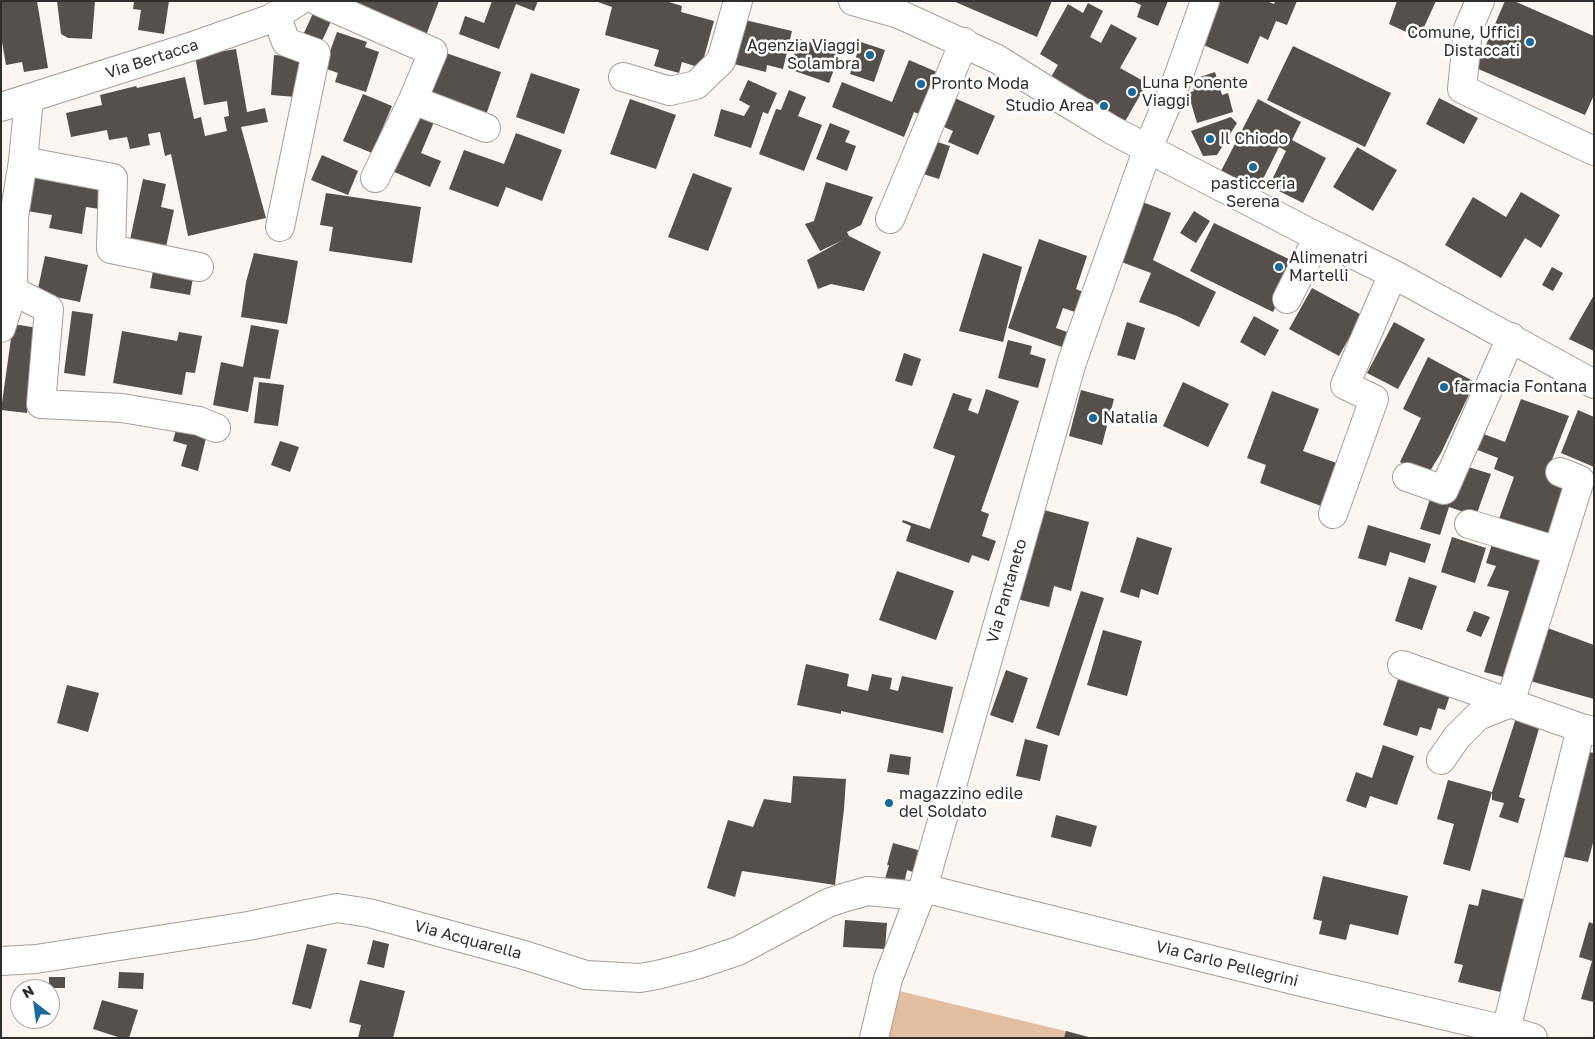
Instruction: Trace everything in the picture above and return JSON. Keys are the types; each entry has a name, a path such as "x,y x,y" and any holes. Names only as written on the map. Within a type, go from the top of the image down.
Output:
{"street":[{"name":"Via Bertacca","path":"1,107 193,46 270,19 299,1"},
{"path":"318,1 433,52 413,100 375,178"},
{"path":"623,77 670,91 696,85 721,61 738,1"},
{"path":"853,1 899,14 997,58 1112,130 1393,274 1594,384"},
{"name":"Via Pantaneto","path":"874,1038 888,979 921,892 1072,362 1148,148 1177,80 1205,1"},
{"path":"1480,1 1468,30 1462,89 1594,151"},
{"path":"276,15 286,42 316,53 280,226"},
{"path":"890,219 964,42"},
{"path":"1,328 13,291 14,217 23,161 29,98"},
{"path":"413,100 486,128"},
{"path":"23,161 113,178 111,249 199,267"},
{"path":"1287,299 1318,237"},
{"path":"1333,514 1374,399 1345,385 1393,274"},
{"path":"13,291 49,309 41,404 122,408 199,421 216,428"},
{"path":"1407,477 1444,490 1511,337"},
{"path":"1510,703 1580,480 1560,472"},
{"path":"1469,524 1558,550"},
{"path":"1402,665 1587,730 1506,1030"},
{"path":"1441,760 1457,737 1478,716 1510,703"},
{"name":"Via Acquarella","path":"1,962 36,959 248,926 337,908 369,913 524,955 586,975 640,978 696,966 738,951 828,903 846,897 868,891 921,892"},
{"name":"Via Carlo Pellegrini","path":"921,892 1506,1030 1533,1038"}],"shaded area":[{"path":"895,990 1094,1038 883,1038"}],"building":[{"path":"1,1 37,1 48,68 24,72 22,62 6,65 1,36"},
{"path":"57,1 95,1 92,39 68,38 61,34"},
{"path":"134,1 169,1 164,34 138,30 141,10 133,9"},
{"path":"343,1 439,1 425,38"},
{"path":"492,1 538,1 534,11 516,4 499,49 459,34 465,16 484,23"},
{"path":"595,1 666,1 682,6 681,12 714,21 701,68 682,62 679,73 654,66 659,50 605,35 612,7"},
{"path":"953,1 1052,1 1037,37"},
{"path":"1132,1 1168,1 1158,26 1137,17 1141,5"},
{"path":"1219,1 1267,1 1274,4 1275,1 1297,1 1287,25 1276,21 1268,40 1260,36 1248,64 1201,44"},
{"path":"1397,1 1436,1 1419,38 1389,24"},
{"name":"Comune, Uffici Distaccati","path":"1505,1 1514,1 1594,36 1594,95 1585,115 1476,68"},
{"path":"1088,3 1103,11 1090,37 1101,43 1111,24 1137,38 1120,68 1147,83 1123,125 1047,84 1058,65 1040,54 1068,4 1083,13"},
{"path":"316,7 334,15 321,43 303,35"},
{"path":"745,20 792,31 783,69 767,65 766,72 734,64"},
{"path":"337,32 367,42 365,47 379,52 366,92 335,82 338,73 324,68"},
{"path":"800,39 840,53 829,83 789,69"},
{"path":"861,42 885,50 874,82 850,74"},
{"path":"1293,46 1391,93 1365,147 1267,100"},
{"path":"236,49 247,112 265,108 268,122 241,127 266,218 188,236 171,154 165,156 160,132 148,134 150,145 130,149 127,137 109,140 107,130 71,137 66,113 102,105 100,95 185,77 194,119 201,117 205,136 227,131 224,117 229,116 227,101 204,105 195,56"},
{"path":"443,52 501,72 485,118 427,99"},
{"path":"274,55 300,57 296,97 271,95"},
{"path":"909,60 944,75 927,117 914,112 904,137 832,107 842,82 892,102"},
{"path":"1215,72 1222,95 1228,93 1233,112 1197,123 1188,93 1194,91 1191,80"},
{"path":"531,73 580,89 564,134 516,117"},
{"path":"748,80 777,93 768,114 763,112 751,148 714,136 721,109 744,116 750,106 739,100"},
{"path":"789,90 806,97 798,116 822,125 804,171 759,154 776,109 781,110"},
{"path":"363,94 392,106 372,153 343,141"},
{"path":"948,95 995,116 978,155 948,142 953,131 935,123"},
{"path":"1439,98 1478,118 1464,144 1426,124"},
{"path":"630,99 676,115 656,169 610,154"},
{"path":"1258,99 1301,122 1292,140 1326,158 1303,203 1269,186 1286,151 1279,147 1258,189 1221,171"},
{"path":"416,114 434,122 421,153 441,161 430,187 392,171"},
{"path":"1231,117 1237,123 1217,155 1203,156 1191,131"},
{"path":"830,123 850,131 845,142 856,146 847,171 816,159"},
{"path":"516,133 562,150 542,201 506,187 498,207 449,189 464,150 504,164"},
{"path":"931,140 950,146 939,179 920,173"},
{"path":"1357,147 1397,170 1373,211 1333,187"},
{"path":"322,155 358,171 348,195 311,180"},
{"path":"693,173 732,188 708,251 668,237"},
{"path":"27,175 103,189 100,209 86,207 82,234 49,228 52,215 20,210"},
{"path":"143,179 166,184 161,207 174,210 164,256 128,249"},
{"path":"826,182 873,197 861,225 847,232 849,236 881,252 864,291 831,284 818,289 807,260 843,240 820,251 805,224 814,221"},
{"path":"1521,192 1560,215 1541,248 1525,238 1501,278 1445,245 1473,197 1506,217"},
{"path":"326,193 421,207 412,263 329,251 333,227 320,225"},
{"path":"1140,201 1171,213 1153,260 1216,292 1199,327 1177,316 1139,302 1151,273 1116,260"},
{"path":"1194,211 1210,221 1196,243 1180,233"},
{"path":"1214,223 1297,263 1273,312 1190,271"},
{"path":"1039,239 1087,256 1076,289 1088,294 1081,314 1063,308 1056,328 1067,332 1062,347 1008,328"},
{"path":"254,253 298,261 287,324 241,317 246,282"},
{"path":"983,253 1022,267 1003,342 959,331"},
{"path":"45,256 88,265 80,302 37,293"},
{"path":"154,265 194,272 190,295 150,288"},
{"path":"1552,267 1563,273 1553,291 1542,285"},
{"path":"1312,288 1362,315 1339,356 1289,329"},
{"path":"1594,295 1594,351 1569,339"},
{"path":"72,311 93,314 85,376 64,373"},
{"path":"1254,316 1279,330 1265,356 1240,342"},
{"path":"1127,322 1145,328 1135,360 1117,355"},
{"path":"1394,322 1425,339 1398,389 1367,373"},
{"path":"13,324 38,328 27,413 1,410"},
{"path":"251,325 279,330 270,379 254,377 248,412 213,405 221,362 243,367"},
{"path":"122,331 177,341 179,332 202,336 195,373 186,372 182,395 113,383"},
{"path":"1008,340 1032,346 1030,354 1046,359 1038,388 998,378"},
{"path":"904,353 921,359 912,386 895,381"},
{"path":"1428,357 1475,382 1441,453 1427,476 1400,462 1421,418 1403,409"},
{"path":"259,382 284,385 278,426 254,423"},
{"path":"1183,382 1229,404 1208,447 1163,426"},
{"path":"986,389 1019,401 981,511 989,514 982,536 996,541 989,561 972,555 969,563 906,541 911,526 902,522 903,520 930,529 955,456 933,448 953,393 972,399 968,410 978,414"},
{"path":"1081,390 1114,399 1102,445 1069,436"},
{"path":"1272,391 1319,409 1303,451 1345,466 1329,509 1260,483 1266,465 1247,458"},
{"path":"1521,399 1569,416 1546,475 1569,483 1549,537 1499,519 1514,477 1494,469 1498,458 1475,449 1481,433 1505,442"},
{"path":"1578,410 1594,417 1594,467 1561,453"},
{"path":"177,426 207,434 198,471 181,466 187,445 173,441"},
{"path":"280,441 299,447 290,472 271,465"},
{"path":"1465,466 1491,474 1476,516 1449,507 1440,535 1420,529 1432,493 1453,501"},
{"path":"1040,509 1089,522 1071,591 1054,586 1049,607 1017,599"},
{"path":"1368,525 1431,544 1425,563 1390,552 1386,566 1358,558"},
{"path":"1137,537 1172,548 1158,595 1141,589 1139,598 1120,592"},
{"path":"1452,537 1486,548 1475,583 1441,572"},
{"path":"1493,541 1547,557 1511,679 1484,672 1509,591 1487,586 1496,566 1486,563"},
{"path":"897,571 954,591 936,640 879,620"},
{"path":"1409,577 1437,586 1422,630 1395,621"},
{"path":"1081,591 1104,598 1059,736 1036,728"},
{"path":"1474,611 1490,617 1481,637 1466,631"},
{"path":"1542,626 1594,645 1594,699 1523,679"},
{"path":"1103,630 1142,641 1127,696 1087,685"},
{"path":"806,664 849,674 847,686 868,691 872,674 892,678 890,689 898,691 902,676 953,687 943,733 841,711 841,714 797,705"},
{"path":"1006,670 1028,678 1013,723 990,715"},
{"path":"1401,670 1453,686 1445,710 1438,708 1431,730 1420,727 1417,736 1383,725"},
{"path":"67,685 99,693 88,732 57,723"},
{"path":"1516,718 1540,725 1519,797 1525,799 1518,823 1499,817 1504,803 1492,800 1492,792"},
{"path":"1025,739 1048,745 1040,781 1016,776"},
{"path":"1383,745 1414,756 1397,805 1370,796 1366,808 1346,801 1356,772 1372,778"},
{"path":"1585,751 1594,753 1594,839 1588,862 1560,856"},
{"path":"890,754 911,757 909,775 887,772"},
{"path":"793,776 846,779 835,885 742,871 735,897 707,888 728,820 753,827 764,799 791,803"},
{"path":"1448,780 1492,792 1470,871 1443,864 1454,824 1437,819"},
{"path":"1056,815 1097,826 1091,847 1051,837"},
{"path":"893,843 918,850 913,872 907,870 905,880 885,879"},
{"path":"1323,876 1408,896 1398,935 1350,924 1346,940 1319,934 1322,921 1313,919"},
{"path":"1482,889 1531,901 1509,994 1458,982 1463,965 1454,963 1469,904 1478,906"},
{"path":"845,920 887,923 885,949 843,947"},
{"path":"1589,922 1594,924 1594,1002 1581,999 1592,961 1579,957"},
{"path":"373,940 389,944 384,968 367,964"},
{"path":"307,944 327,949 311,1009 292,1004"},
{"path":"119,972 144,973 143,989 118,988"},
{"path":"49,977 65,977 65,988 60,988 60,979 49,979"},
{"path":"360,980 405,991 393,1038 358,1038 361,1025 349,1022"},
{"path":"102,1000 138,1010 129,1038 121,1038 93,1029"},
{"path":"1066,1031 1088,1037 1088,1038 1064,1038"}],"place":[{"name":"Comune, Uffici Distaccati","path":"1530,42"},
{"name":"Agenzia Viaggi Solambra","path":"870,55"},
{"name":"Pronto Moda","path":"921,84"},
{"name":"Luna Ponente Viaggi","path":"1132,92"},
{"name":"Studio Area","path":"1104,106"},
{"name":"Il Chiodo","path":"1210,139"},
{"name":"pasticceria Serena","path":"1253,167"},
{"name":"Alimenatri Martelli","path":"1279,267"},
{"name":"farmacia Fontana","path":"1444,387"},
{"name":"Natalia","path":"1093,418"},
{"name":"magazzino edile del Soldato","path":"889,803"}]}
